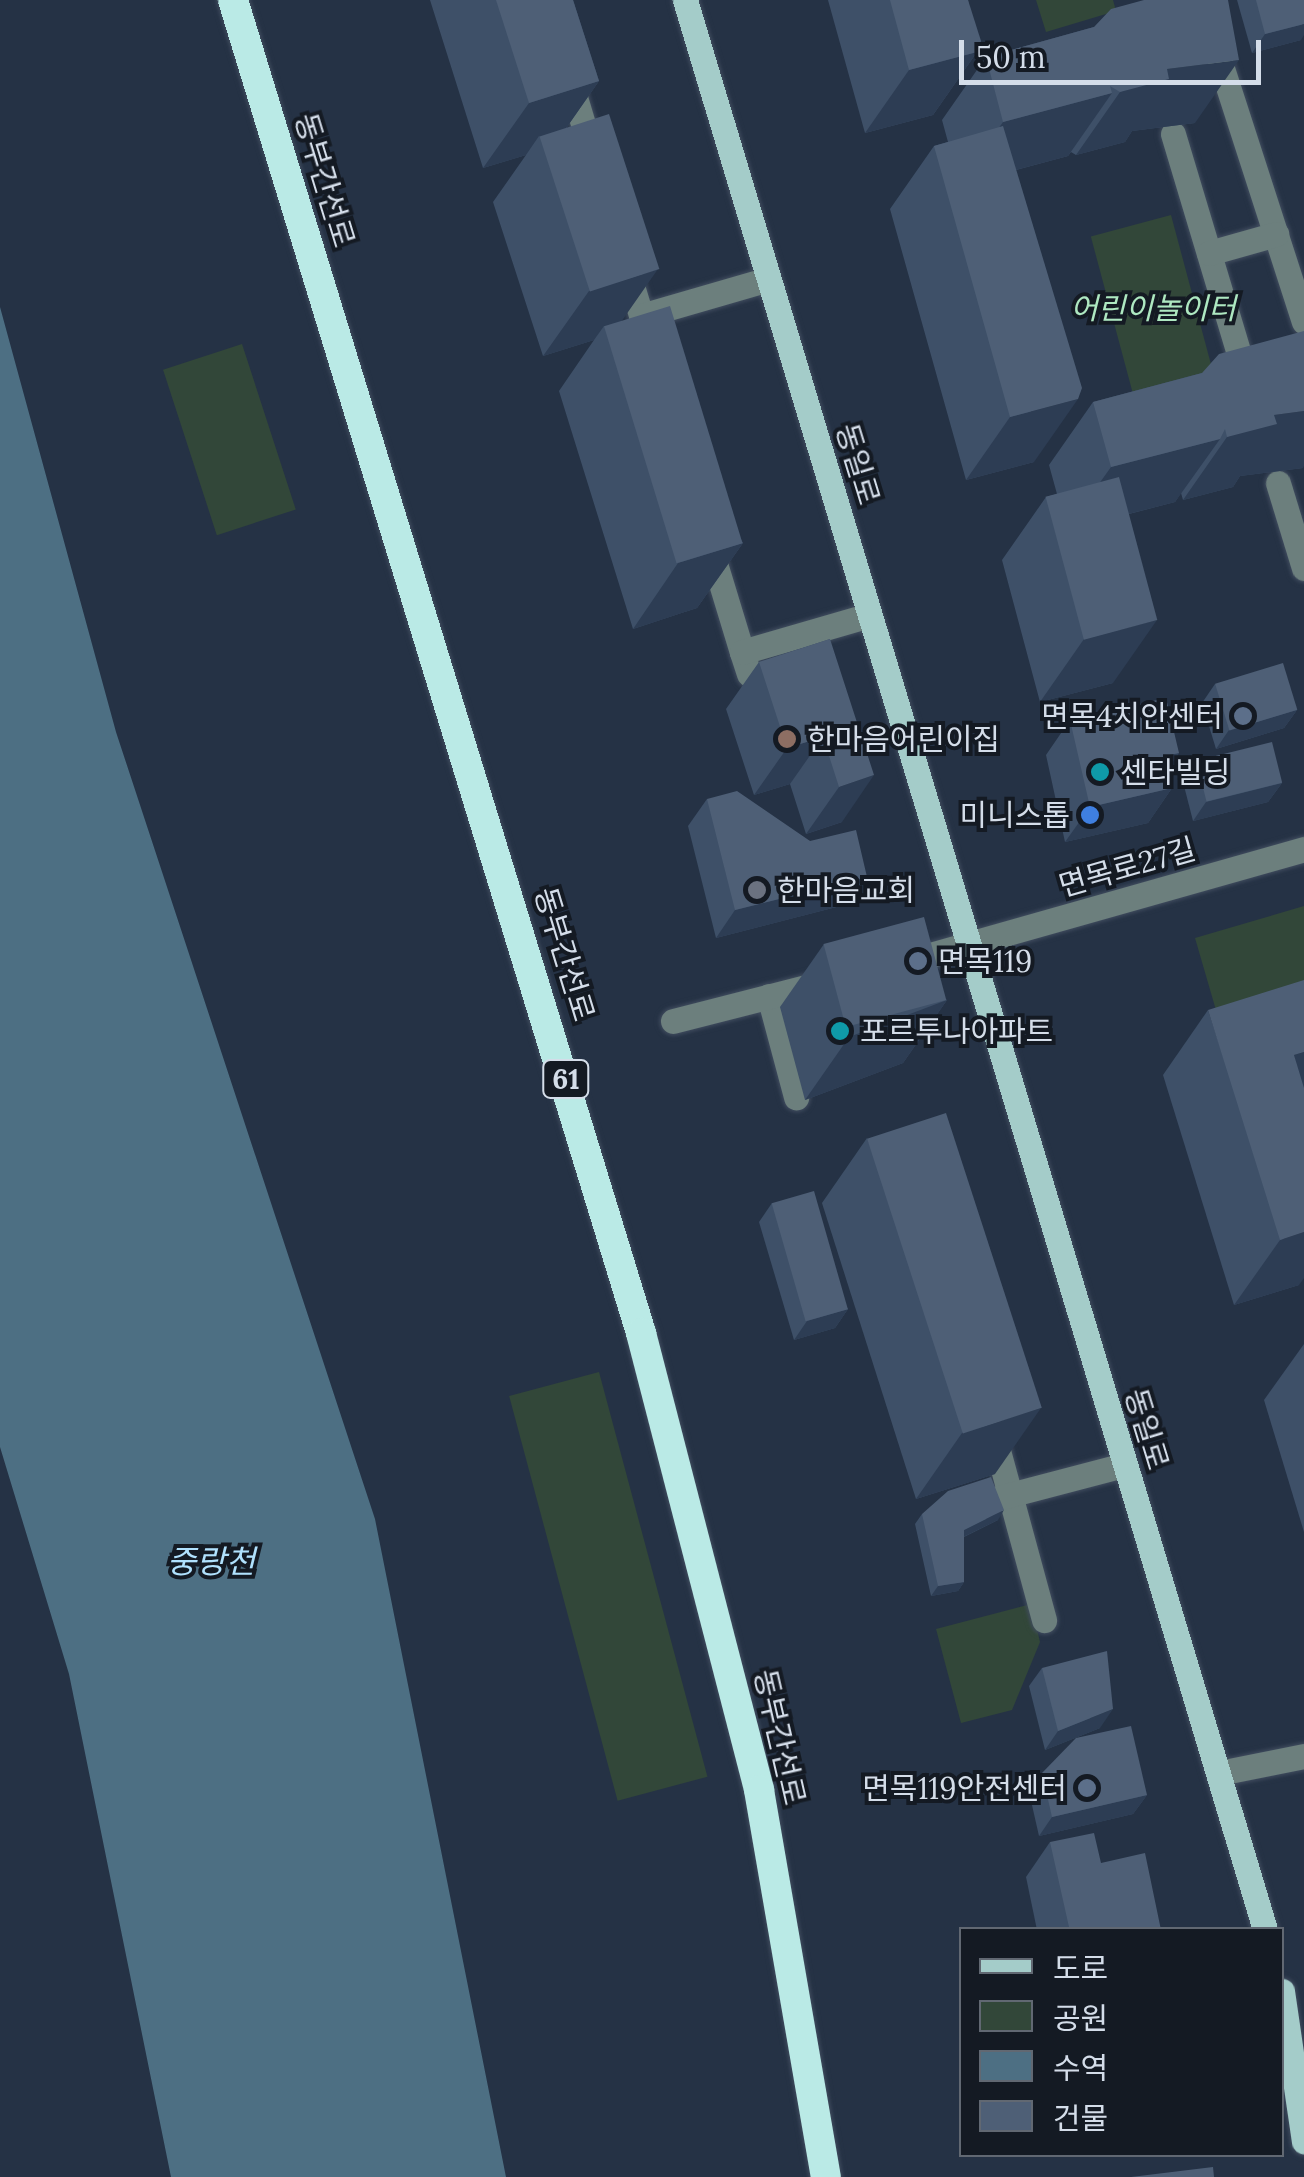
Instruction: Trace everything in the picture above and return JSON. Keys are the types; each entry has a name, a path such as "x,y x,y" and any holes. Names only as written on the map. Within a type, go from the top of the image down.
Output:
{"highway":[{"name":"동부간선로","path":"232,0 640,1333 759,1790 826,2177"}],"main road":[{"name":"동일로","path":"685,0 1264,1927"},
{"path":"1284,2005 1304,2140"}],"street":[{"path":"1200,0 1304,322"},
{"path":"562,56 602,186"},
{"path":"1172,134 1250,388"},
{"path":"1209,253 1276,234"},
{"path":"618,242 658,372"},
{"path":"641,316 768,279"},
{"path":"1278,483 1304,568"},
{"path":"702,522 745,663 869,615"},
{"name":"면목로27길","path":"968,947 1304,850"},
{"path":"674,1021 968,947"},
{"path":"769,996 796,1096"},
{"path":"982,1401 1012,1495 1044,1620"},
{"path":"966,1507 1124,1465"},
{"path":"1220,1773 1304,1756"}],"green space":[{"path":"1036,0 1113,0 1116,11 1046,32"},
{"name":"어린이놀이터","path":"1171,215 1215,379 1135,401 1091,236"},
{"path":"242,344 296,509 217,535 163,370"},
{"path":"1304,906 1304,1025 1227,1048 1195,938"},
{"path":"599,1372 707,1777 618,1801 509,1396"},
{"path":"1031,1604 1040,1642 1012,1710 961,1723 936,1629"}],"water":[{"name":"중랑천","path":"0,307 116,732 375,1519 506,2177 171,2177 69,1674 0,1447"}],"building":[{"path":"496,0 573,0 599,81 529,103"},
{"path":"890,0 968,0 981,41 977,52 909,70"},
{"path":"1144,0 1228,0 1239,60 1167,69 1169,79 1120,92 1110,86 1112,93 1003,122 986,57 1094,27 1111,9"},
{"path":"1256,0 1304,0 1304,24 1265,34"},
{"path":"609,114 659,269 590,292 540,137"},
{"path":"1003,126 1082,388 1078,399 1010,417 934,146"},
{"path":"670,306 743,543 677,563 604,326"},
{"path":"1304,331 1304,411 1274,415 1277,424 1227,437 1225,429 1220,439 1111,467 1093,402 1202,373 1219,354"},
{"path":"1119,477 1157,620 1084,640 1046,497"},
{"path":"830,639 874,775 839,787 823,737 787,748 759,662"},
{"path":"1283,663 1297,710 1229,731 1215,684"},
{"path":"1166,698 1179,753 1165,756 1172,788 1090,807 1070,720"},
{"path":"1272,742 1282,783 1206,802 1196,761"},
{"path":"737,791 810,841 856,830 867,877 735,910 707,799"},
{"path":"924,917 946,1000 846,1027 824,944"},
{"path":"1304,980 1304,1052 1294,1055 1304,1088 1304,1232 1280,1240 1208,1010"},
{"path":"946,1113 1042,1408 963,1433 867,1139"},
{"path":"814,1191 848,1309 806,1321 772,1203"},
{"path":"991,1477 1004,1510 964,1530 964,1582 938,1586 922,1514 948,1491"},
{"path":"1107,1651 1113,1709 1058,1731 1042,1668"},
{"path":"1131,1726 1147,1795 1052,1817 1042,1773 1076,1738"},
{"path":"1094,1833 1101,1863 1145,1853 1160,1927 1069,1927 1050,1842"},
{"path":"1213,2167 1214,2177 1131,2177"}],"place":[{"name":"면목4치안센터","path":"1243,716"},
{"name":"한마음어린이집","path":"787,739"},
{"name":"센타빌딩","path":"1100,772"},
{"name":"미니스톱","path":"1090,815"},
{"name":"한마음교회","path":"757,890"},
{"name":"면목119","path":"918,961"},
{"name":"포르투나아파트","path":"840,1031"},
{"name":"면목119안전센터","path":"1087,1788"}]}
